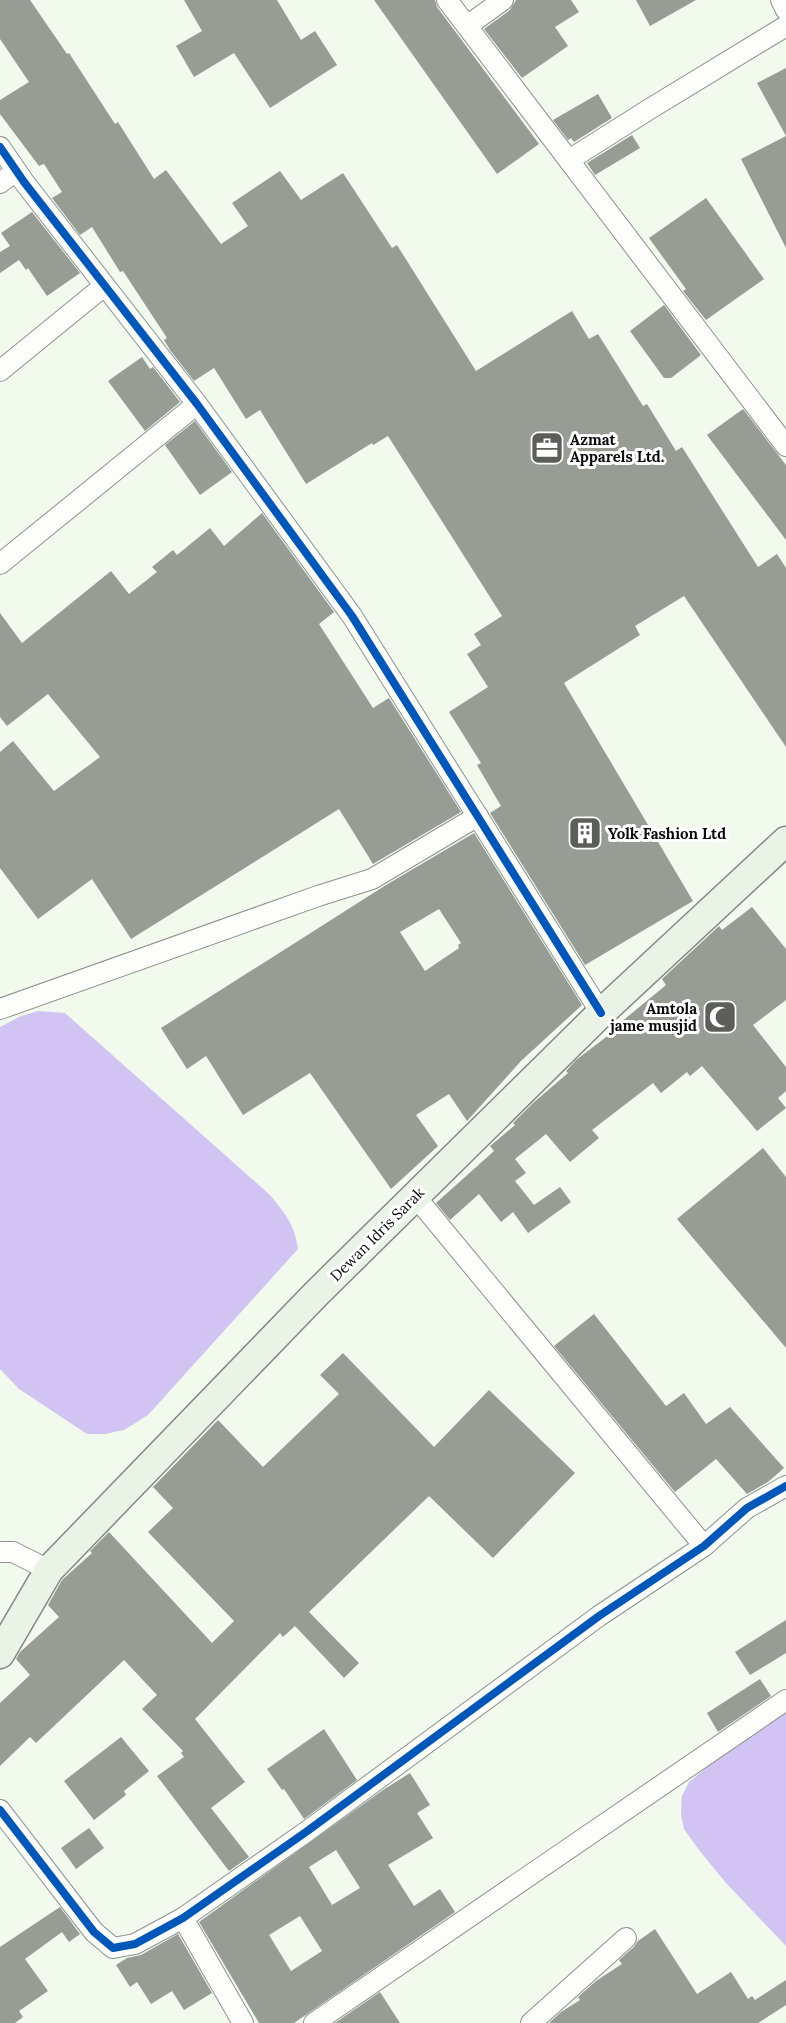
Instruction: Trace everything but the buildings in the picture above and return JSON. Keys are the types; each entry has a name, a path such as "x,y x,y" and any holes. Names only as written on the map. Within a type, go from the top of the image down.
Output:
{"main road":[{"name":"Dewan Idris Sarak","path":"0,1654 49,1570 317,1293 601,1014 786,841"}],"street":[{"path":"447,0 786,446"},
{"path":"467,26 502,0"},
{"path":"781,0 786,10"},
{"path":"569,160 786,26"},
{"path":"0,147 104,286 197,404 352,616 601,1014"},
{"path":"0,183 16,171"},
{"path":"0,371 104,286"},
{"path":"0,564 197,404"},
{"path":"0,1009 372,879 478,816"},
{"path":"416,1196 704,1546"},
{"path":"0,1810 94,1932 113,1947 135,1944 183,1918 306,1832 598,1616 704,1546 747,1508 786,1486"},
{"path":"0,1552 13,1552 49,1570"},
{"path":"314,2023 786,1700"},
{"path":"183,1918 243,2023"},
{"path":"531,2023 626,1938"}],"shaded area":[{"path":"38,1011 65,1013 270,1195 288,1220 298,1249 148,1415 124,1430 105,1434 87,1434 19,1389 0,1369 0,1027 21,1016"},
{"path":"786,1709 786,1946 726,1883 699,1850 684,1829 681,1815 682,1796 689,1782 740,1740"}],"cycle path":[{"path":"0,147 24,182 197,404 352,616 601,1013"},
{"path":"0,1810 94,1932 113,1948 135,1944 183,1918 306,1832 599,1616 704,1546 747,1508 786,1486"}],"place":[{"name":"Azmat Apparels Ltd.","path":"547,448"},
{"name":"Yolk Fashion Ltd","path":"585,833"},
{"name":"Amtola jame musjid","path":"720,1017"}]}
